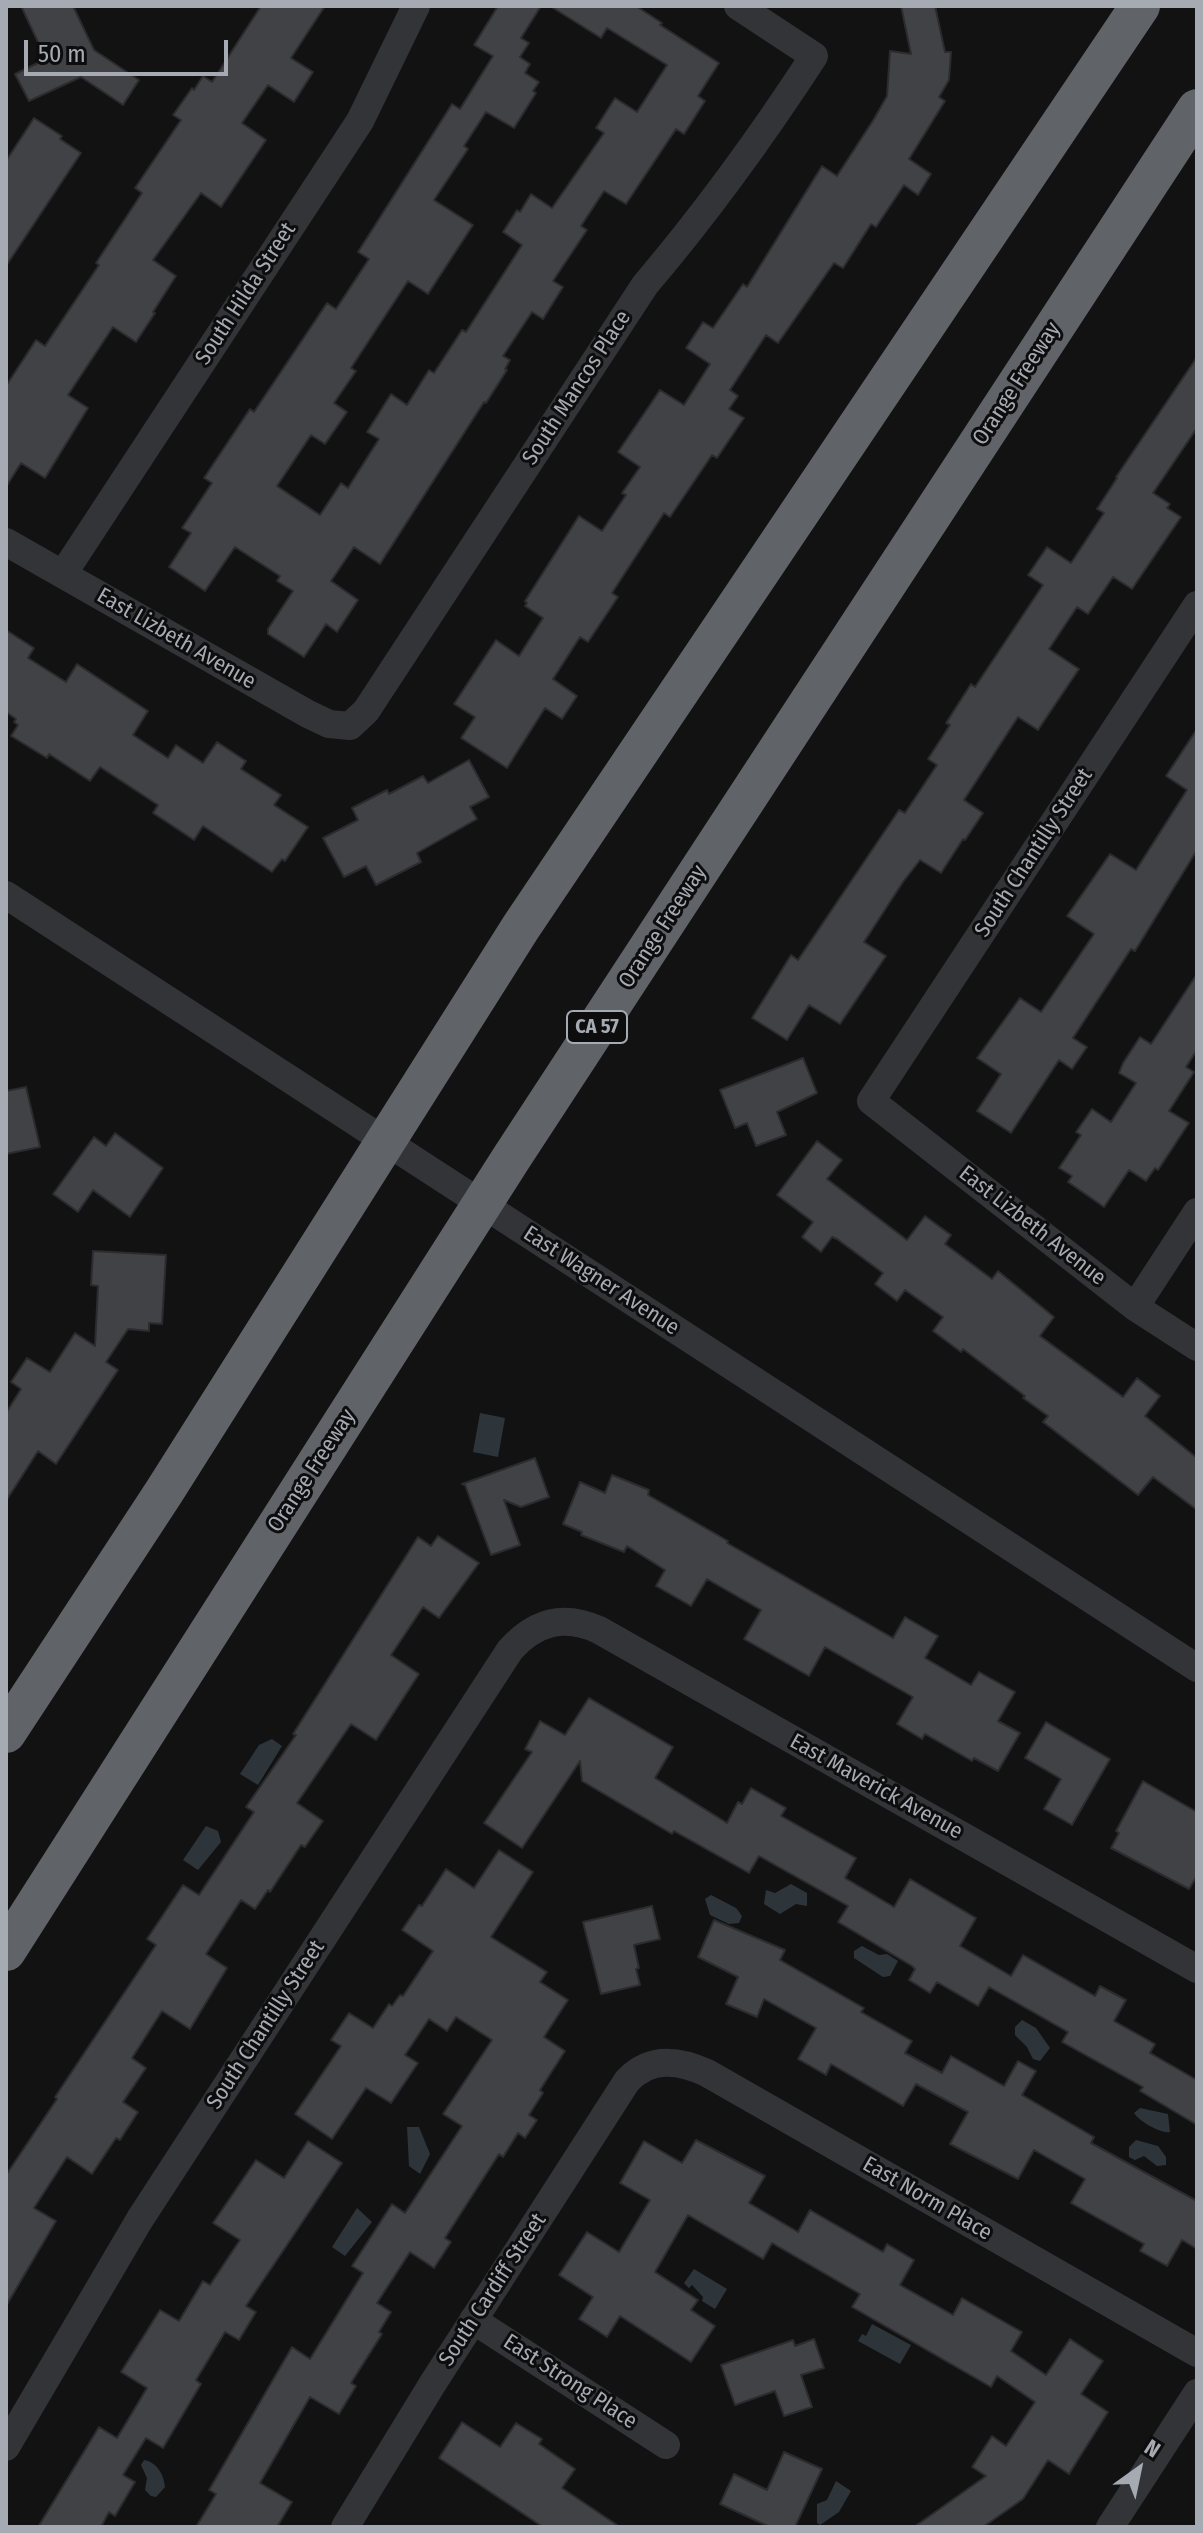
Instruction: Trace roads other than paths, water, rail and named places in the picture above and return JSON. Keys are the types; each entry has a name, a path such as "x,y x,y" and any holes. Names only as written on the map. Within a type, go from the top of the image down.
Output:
{"highway":[{"path":"6,1733 164,1492 521,927 1140,6"},
{"name":"Orange Freeway","path":"6,1951 512,1157 1197,109"}],"street":[{"name":"South Hilda Street","path":"63,574 360,121 416,6"},
{"name":"South Mancos Place","path":"350,726 366,711 630,308 749,154 814,56 738,6"},
{"name":"East Lizbeth Avenue","path":"6,542 308,714 329,724 350,726"},
{"name":"South Chantilly Street","path":"871,1101 1197,605"},
{"name":"East Wagner Avenue","path":"6,895 1197,1668"},
{"name":"East Lizbeth Avenue","path":"871,1101 1135,1307 1197,1347"},
{"path":"1135,1307 1197,1212"},
{"name":"East Maverick Avenue","path":"550,1622 574,1621 599,1630 1197,1969"},
{"name":"South Chantilly Street","path":"6,2447 99,2284 140,2219 510,1650 529,1632 550,1622"},
{"name":"East Norm Place","path":"652,2064 678,2063 707,2073 1197,2353"},
{"name":"South Cardiff Street","path":"345,2527 473,2320 627,2081 652,2064"},
{"name":"East Strong Place","path":"473,2320 666,2445"},
{"path":"1110,2527 1197,2393"}]}
